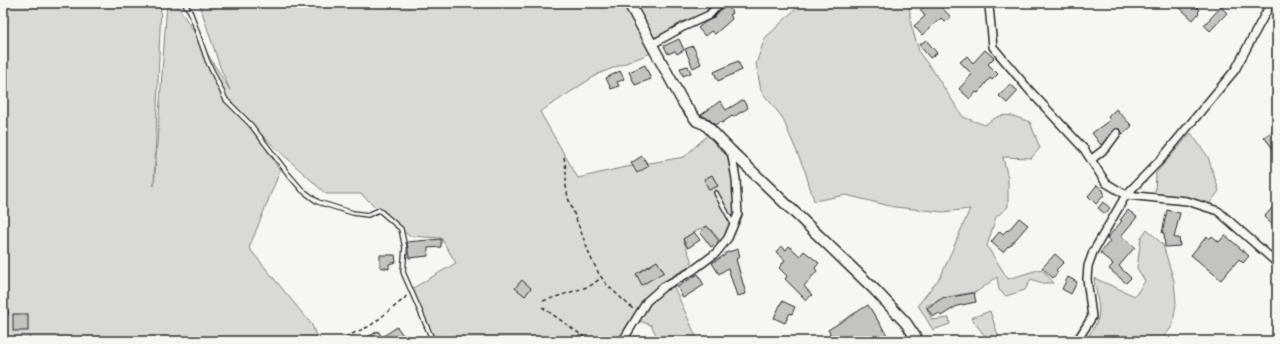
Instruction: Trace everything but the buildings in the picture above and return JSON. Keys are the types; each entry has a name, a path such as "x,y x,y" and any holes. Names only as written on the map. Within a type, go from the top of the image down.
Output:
{"street":[{"path":"629,3 684,104 697,122 705,124 875,290 906,322 918,341"},
{"path":"651,45 683,27 709,15 720,3"},
{"path":"987,3 989,6 994,47 1030,91 1084,149 1092,159 1106,183 1126,195 1187,201 1218,211 1277,263"},
{"path":"1077,341 1092,317 1087,279 1088,266 1093,252 1126,195 1162,158 1227,80 1238,64 1270,3"},
{"path":"1092,159 1106,148 1117,133"},
{"path":"624,341 647,301 663,287 692,271 716,253 728,238 738,214 736,179 731,151"}],"lane":[{"path":"184,3 190,11 207,60 226,100 251,125 302,190 318,202 353,213 368,215 379,210 401,229 405,248 402,272 432,340 427,341"},
{"path":"716,193 734,224"}],"path":[{"path":"564,158 568,198 591,258 606,285 639,314"},
{"path":"543,301 590,286 601,278"},
{"path":"340,341 370,326 404,300 410,290"},
{"path":"542,307 590,341"}],"shaded area":[{"path":"3,3 161,3 154,186 167,3 176,3 230,90 220,67 199,3 625,3 651,53 598,74 540,112 578,178 621,168 684,157 710,133 731,151 738,214 722,242 707,226 683,239 693,265 670,278 698,341 659,341 651,325 636,320 623,341 433,341 419,309 408,291 456,263 441,238 409,236 361,194 326,194 254,128 280,171 249,248 312,325 318,341 3,341"},
{"path":"629,3 716,3 715,6 686,25 648,40"},
{"path":"802,3 909,3 911,25 920,54 932,69 963,117 985,125 997,117 1007,115 1030,122 1040,148 1031,158 1003,157 1008,179 1008,207 996,217 987,246 1008,279 1041,269 1054,283 1042,283 1031,279 1025,290 1006,296 999,290 997,277 978,291 948,297 926,306 932,320 949,318 950,324 933,330 918,305 941,276 970,209 943,212 894,207 846,195 814,201 805,171 782,117 761,91 756,64 765,38"},
{"path":"1191,133 1208,157 1219,191 1209,204 1155,194 1156,173"},
{"path":"1147,229 1163,245 1174,281 1176,303 1173,325 1161,341 1088,341 1089,335 1096,324 1099,312 1094,278 1135,296 1145,281 1137,268 1141,238"},
{"path":"990,311 1000,341 989,341 971,318"}]}
